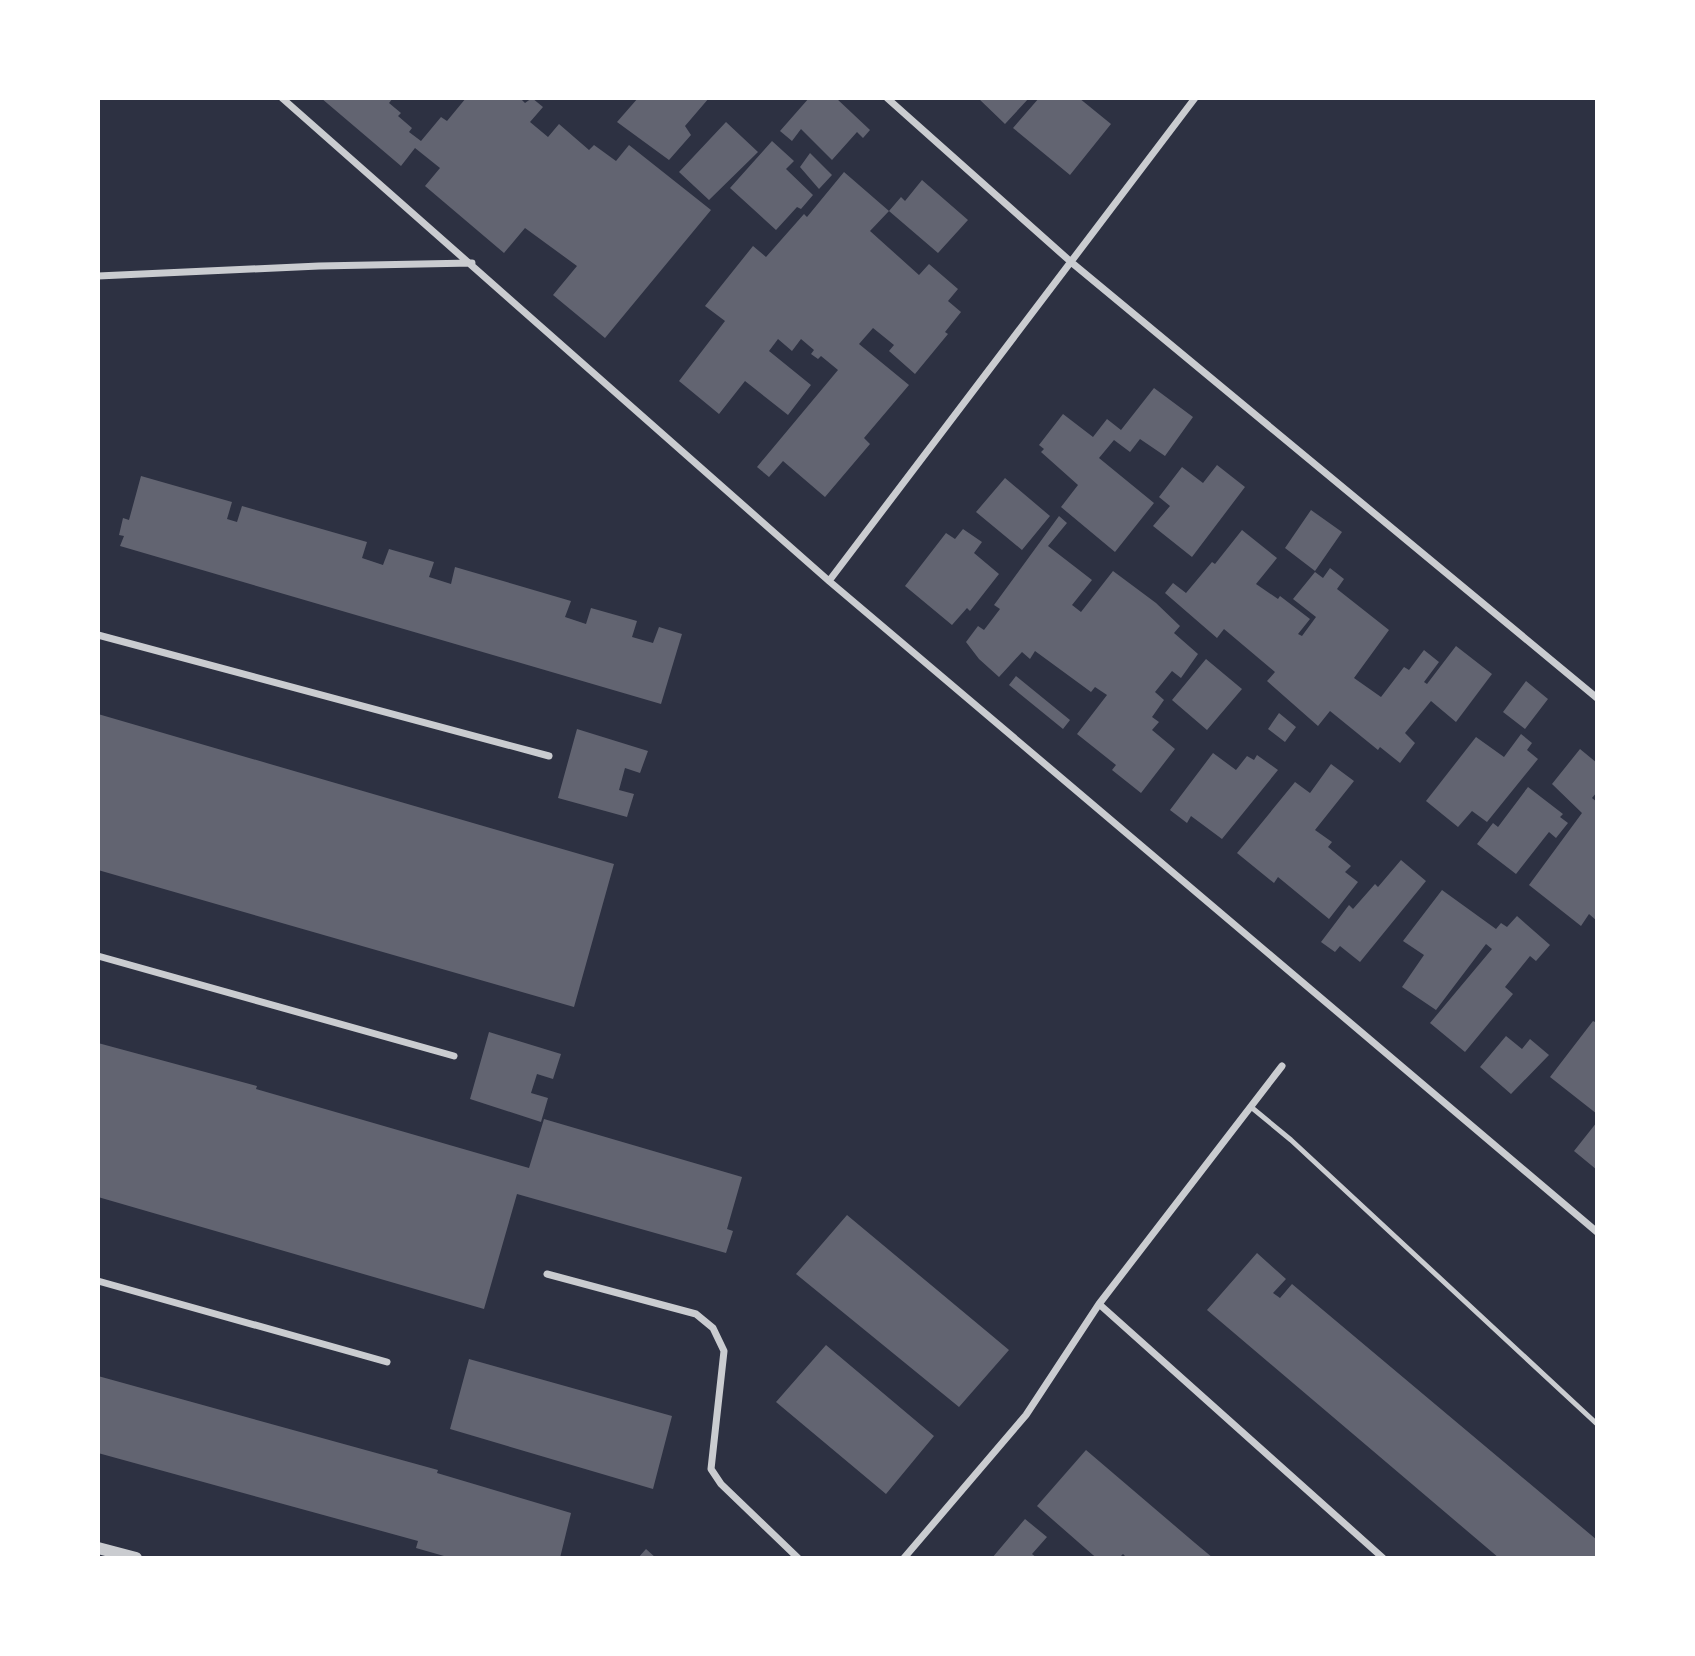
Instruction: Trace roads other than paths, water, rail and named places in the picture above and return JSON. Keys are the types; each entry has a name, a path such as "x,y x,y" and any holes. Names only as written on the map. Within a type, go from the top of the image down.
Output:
{"street":[{"path":"282,98 829,581 1597,1232"},
{"path":"887,98 1071,262 1597,698"},
{"path":"829,581 1195,98"},
{"path":"98,276 319,266 472,264"},
{"path":"98,635 549,757"},
{"path":"98,956 454,1056"},
{"path":"904,1558 1026,1415 1099,1304 1282,1066"},
{"path":"547,1274 696,1314 713,1328 724,1351 711,1469 721,1484 798,1558"},
{"path":"98,1281 387,1362"},
{"path":"1099,1304 1383,1558"},
{"path":"98,1548 136,1558"}],"lane":[{"path":"1251,1107 1291,1140 1597,1424"}]}
